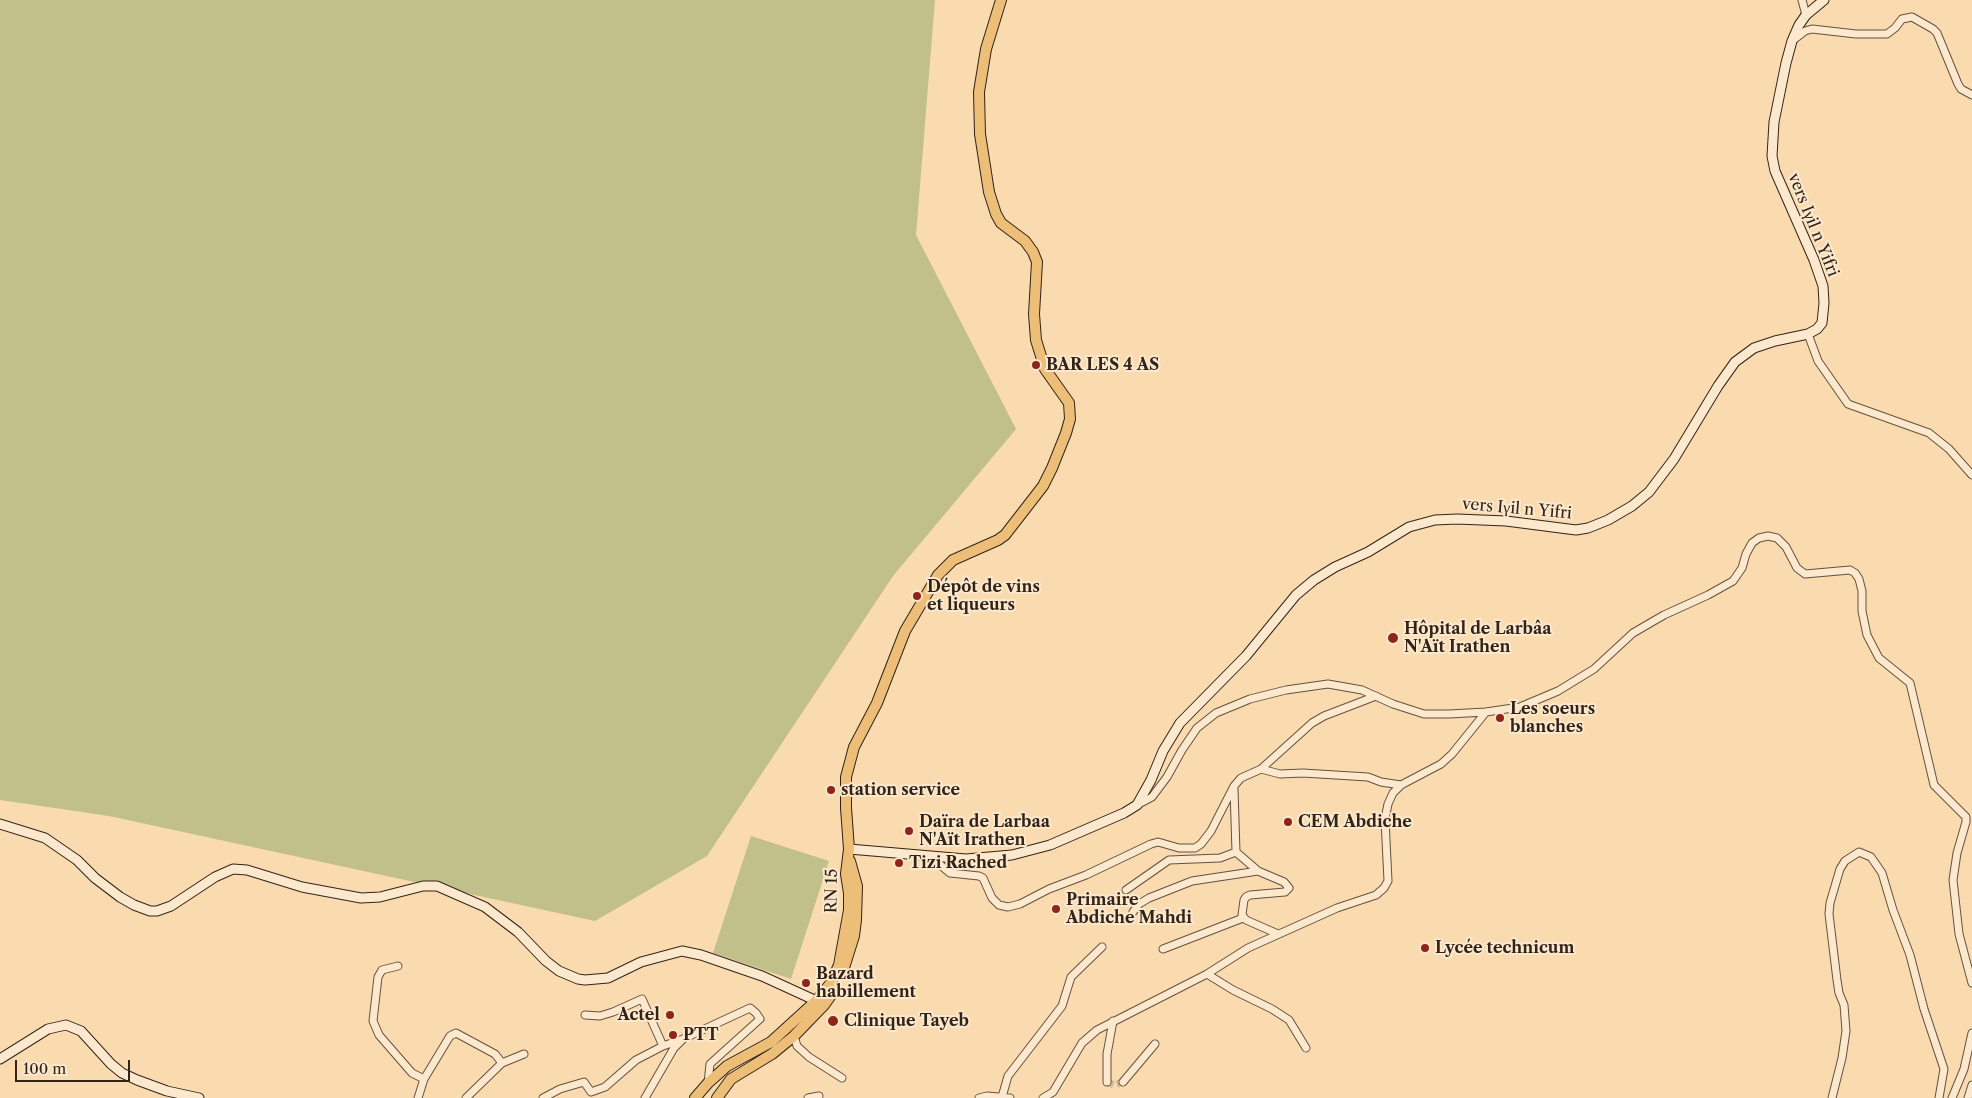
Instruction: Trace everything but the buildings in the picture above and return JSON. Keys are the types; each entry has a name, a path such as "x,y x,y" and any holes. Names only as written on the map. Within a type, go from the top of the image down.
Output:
{"main road":[{"name":"RN 15","path":"717,1098 731,1079 772,1054 794,1036 820,1003 839,965 850,902 846,874 849,853 846,777 858,739 877,703 905,631 917,609 945,568 953,560 998,540 1005,534 1042,486 1058,453 1070,419 1069,403 1041,361 1036,340 1034,314 1037,272 1035,258 1025,241 1001,223 989,192 980,128 980,92 986,49 1001,0"},
{"name":"vers Iγil n Yifri","path":"1137,805 1151,780 1163,751 1180,723 1246,656 1296,595 1314,580 1335,566 1368,552 1409,527 1435,520 1457,518 1506,521 1576,530 1588,528 1608,520 1632,506 1649,492 1674,459 1718,386 1735,362 1754,348 1775,340 1808,334 1817,329 1822,323 1824,308 1822,286 1814,260 1775,171 1772,156 1774,122 1792,41 1806,15 1824,0"},
{"path":"849,853 966,859 1012,855 1050,845 1124,813 1137,805"},
{"path":"0,824 45,838 77,860 95,878 120,896 134,905 150,911 171,906 215,876 233,869 247,870 302,887 361,898 380,897 431,886 445,889 485,907 518,932 546,961 559,971 578,979 608,978 641,962 682,951 701,955 762,976 820,1003"},
{"name":"RN 15","path":"696,1098 708,1083 727,1066 771,1042 820,1003"},
{"path":"0,1059 53,1027 66,1024 81,1031 110,1064 122,1073 167,1090 199,1098"}],"street":[{"path":"1802,0 1806,15"},
{"path":"1792,41 1795,41 1812,28 1856,34 1888,34 1902,19 1912,17 1937,33 1958,84 1972,95"},
{"path":"1808,334 1818,361 1848,404 1929,433 1949,449 1972,475"},
{"path":"1137,805 1152,797 1167,777 1197,728 1216,714 1250,699 1286,690 1328,684 1354,688 1424,714 1449,714 1486,712 1520,707 1558,691 1594,669 1633,633 1664,615 1708,595 1733,581 1742,568 1752,543 1759,538 1768,536 1777,538 1786,547 1797,568 1805,574 1850,570 1859,579 1862,591 1862,611 1867,635 1880,658 1910,683 1934,785 1966,817 1957,853 1953,880 1959,934 1972,983"},
{"path":"931,857 950,873 983,878 992,898 999,905 1008,907 1020,904 1151,844 1158,842 1180,848 1195,848 1201,844 1211,831 1240,778 1261,769 1312,723 1340,709 1376,696"},
{"path":"1043,1098 1053,1092 1082,1043 1097,1030 1113,1020 1207,974 1248,948 1338,908 1368,899 1384,888 1388,881 1385,818 1393,793 1401,784 1441,764 1452,754 1486,712"},
{"path":"1261,769 1280,774 1303,773 1368,777 1381,782 1401,784"},
{"path":"1234,786 1236,852 1258,872 1288,885 1288,890 1285,892 1246,897 1242,912 1244,918"},
{"path":"1126,890 1169,860 1220,858 1236,852"},
{"path":"1832,1098 1842,1058 1846,1031 1844,1005 1839,992 1829,914 1830,903 1840,869 1845,860 1859,852 1871,857 1882,873 1893,910 1910,955 1924,1009 1944,1068 1939,1098"},
{"path":"1133,912 1139,904 1149,898 1192,881 1258,872"},
{"path":"1163,949 1244,918 1278,934"},
{"path":"979,1098 987,1096 1006,1097 1008,1076 1062,1006 1071,976 1102,947"},
{"path":"398,966 382,970 378,977 373,1021 379,1035 412,1074 424,1079"},
{"path":"1207,974 1233,990 1272,1009 1288,1020 1306,1048"},
{"path":"586,1015 600,1016 614,1012 642,999 663,1046"},
{"path":"543,1098 560,1089 584,1082 591,1092 605,1087 636,1060 663,1046 683,1039 750,1008 760,1019 710,1064 708,1083"},
{"path":"1107,1082 1107,1054 1113,1020"},
{"path":"418,1098 424,1079 450,1036 456,1033 494,1054 502,1064"},
{"path":"1952,1098 1964,1069 1972,1033"},
{"path":"794,1036 797,1046 809,1057 842,1078"},
{"path":"645,1098 674,1048 683,1039"},
{"path":"1123,1082 1137,1068 1155,1044"},
{"path":"466,1098 502,1064 524,1054"},
{"path":"1968,1098 1972,1085"},
{"path":"808,1098 819,1096"}],"shaded area":[{"path":"0,0 935,0 916,235 1016,429 893,576 707,856 595,921 109,816 0,800"},
{"path":"751,836 829,861 791,979 713,953"}],"tunnel":[{"path":"1107,1082 1114,1085 1123,1082"}],"place":[{"name":"BAR LES 4 AS","path":"1036,365"},
{"name":"Dépôt de vins et liqueurs","path":"917,596"},
{"name":"Hôpital de Larbâa N'Aït Irathen","path":"1393,638"},
{"name":"Les soeurs blanches","path":"1500,718"},
{"name":"station service","path":"831,790"},
{"name":"CEM Abdiche","path":"1288,822"},
{"name":"Daïra de Larbaa N'Aït Irathen","path":"909,831"},
{"name":"Tizi Rached","path":"899,863"},
{"name":"Primaire Abdiche Mahdi","path":"1056,909"},
{"name":"Lycée technicum","path":"1425,948"},
{"name":"Bazard habillement","path":"806,983"},
{"name":"Actel","path":"670,1015"},
{"name":"Clinique Tayeb","path":"833,1021"},
{"name":"PTT","path":"673,1035"}]}
